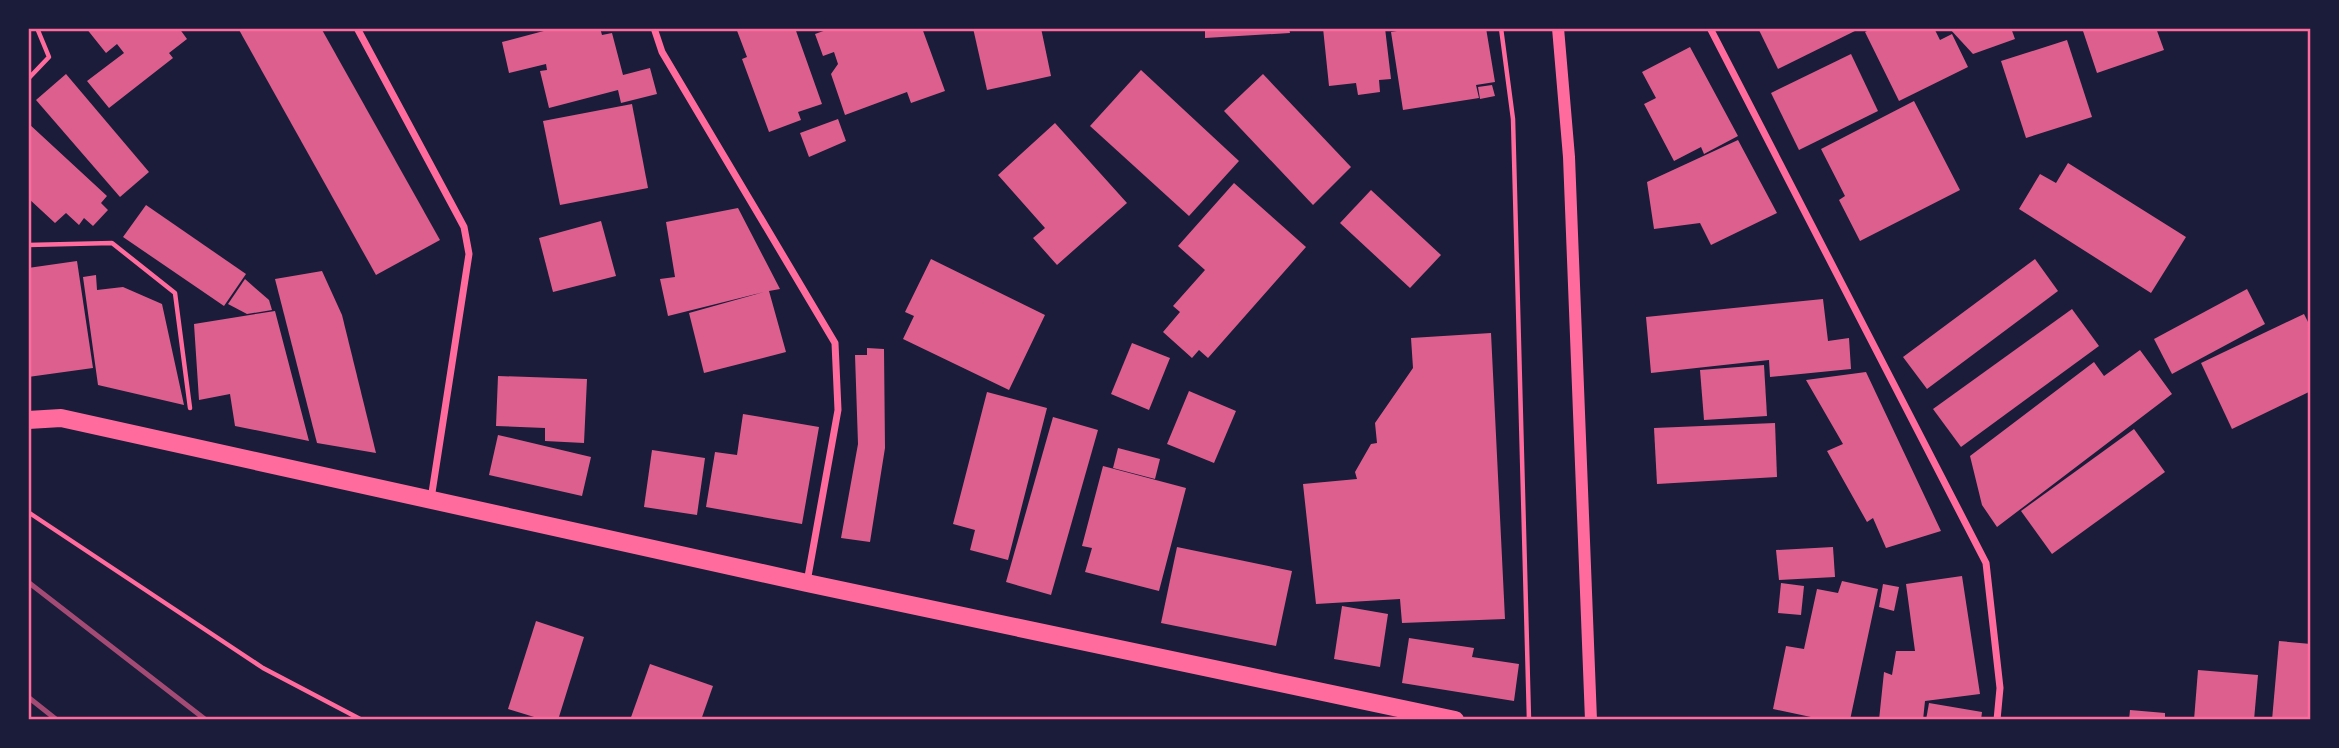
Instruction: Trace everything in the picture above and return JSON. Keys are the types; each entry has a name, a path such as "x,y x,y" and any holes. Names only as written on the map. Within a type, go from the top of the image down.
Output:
{"main road":[{"path":"28,421 61,418 807,583 1455,720"}],"street":[{"path":"357,28 464,228 469,254 430,499"},
{"path":"654,28 662,52 835,342 838,410 807,583"},
{"path":"1558,28 1569,158 1591,720"},
{"path":"1710,28 1986,563 2000,688 1997,720"}],"path":[{"path":"28,79 49,57 37,28"},
{"path":"1502,28 1513,132 1529,720"},
{"path":"28,246 112,243 175,293 195,447"},
{"path":"28,512 263,668 362,720"}],"building":[{"path":"86,28 179,28 187,39 169,53 173,58 109,108 87,81 124,53 117,44 106,53"},
{"path":"238,28 321,28 440,240 376,275"},
{"path":"555,28 600,28 602,35 612,33 623,75 650,68 657,94 621,103 618,90 549,108 540,71 547,70 546,64 509,73 502,42"},
{"path":"736,28 795,28 822,104 798,112 801,120 769,132 742,59 747,57"},
{"path":"832,28 922,28 945,91 911,103 907,92 845,115 831,74 838,64 834,52 823,56 815,34"},
{"path":"973,28 1041,28 1051,76 987,90"},
{"path":"1205,28 1289,28 1290,33 1205,38"},
{"path":"1323,28 1385,28 1391,79 1379,80 1380,92 1358,95 1356,83 1329,86"},
{"path":"1415,28 1486,28 1495,82 1476,85 1479,98 1403,110 1391,32"},
{"path":"1758,28 1861,28 1778,69"},
{"path":"1873,28 1934,28 1940,40 1952,34 1968,67 1899,101 1865,32"},
{"path":"1949,28 2011,28 2015,39 1973,54"},
{"path":"2082,28 2156,28 2164,50 2097,73"},
{"path":"2067,40 2092,117 2026,138 2001,61"},
{"path":"1690,47 1738,136 1704,154 1701,147 1674,161 1644,104 1656,98 1642,72"},
{"path":"1851,54 1878,111 1799,150 1771,93"},
{"path":"1141,70 1239,161 1189,216 1090,126"},
{"path":"66,74 149,172 120,197 36,100"},
{"path":"1263,74 1351,167 1313,205 1224,111"},
{"path":"1492,85 1495,96 1480,99 1478,87"},
{"path":"1914,101 1960,190 1860,241 1839,200 1845,196 1821,149"},
{"path":"632,104 648,188 560,205 543,121"},
{"path":"838,119 846,141 809,157 800,133"},
{"path":"28,123 107,196 101,203 108,210 93,226 84,218 79,225 66,213 55,223 28,198"},
{"path":"1055,123 1127,203 1057,265 1033,238 1045,228 998,175"},
{"path":"1738,140 1777,213 1711,245 1700,223 1654,229 1647,182"},
{"path":"2068,163 2186,237 2151,293 2019,209 2040,174 2056,183"},
{"path":"1234,183 1306,247 1208,358 1199,350 1192,358 1163,332 1180,312 1173,306 1205,270 1178,246"},
{"path":"1371,190 1441,255 1410,288 1340,223"},
{"path":"146,205 246,274 224,306 123,237"},
{"path":"738,208 780,289 769,291 786,352 704,373 689,313 764,292 668,316 660,279 675,277 666,222"},
{"path":"601,221 616,276 553,292 539,238"},
{"path":"931,259 1045,315 1009,390 903,339 914,316 905,312"},
{"path":"2035,259 2058,291 1927,389 1903,357"},
{"path":"77,261 93,368 28,377 28,268"},
{"path":"322,271 342,315 376,453 317,443 275,279"},
{"path":"96,275 97,290 123,287 162,304 184,405 98,385 83,277"},
{"path":"245,279 269,300 272,310 247,314 228,304"},
{"path":"2247,289 2265,324 2172,374 2154,339"},
{"path":"1823,299 1828,341 1849,338 1851,369 1770,377 1769,360 1651,373 1646,317"},
{"path":"2072,309 2099,346 1961,447 1933,409"},
{"path":"275,311 309,441 235,426 230,394 199,400 194,324"},
{"path":"2304,314 2311,328 2311,391 2232,429 2201,363"},
{"path":"1491,333 1505,619 1402,623 1400,599 1316,604 1303,484 1357,479 1355,472 1371,444 1377,443 1375,423 1413,368 1411,338"},
{"path":"1132,343 1170,358 1149,410 1111,394"},
{"path":"867,348 884,349 885,448 870,542 841,538 858,444 855,355 867,355"},
{"path":"2140,350 2172,394 1997,527 1982,505 1970,456 2094,362 2104,376"},
{"path":"1764,365 1767,416 1704,420 1700,370"},
{"path":"1866,372 1941,531 1886,548 1873,518 1867,522 1827,451 1843,444 1806,380"},
{"path":"498,376 587,379 584,443 545,441 545,428 496,426"},
{"path":"1189,391 1236,411 1214,463 1167,444"},
{"path":"987,392 1047,408 1008,560 970,550 975,530 953,524"},
{"path":"743,414 819,427 802,524 706,507 715,452 737,455"},
{"path":"1053,417 1098,430 1051,595 1006,582"},
{"path":"1775,423 1777,477 1657,484 1654,428"},
{"path":"2134,429 2165,472 2052,554 2021,511"},
{"path":"498,435 591,457 582,496 489,475"},
{"path":"1118,448 1160,459 1155,479 1113,468"},
{"path":"652,450 705,458 697,515 644,507"},
{"path":"1103,466 1186,488 1159,591 1085,572 1092,548 1082,546"},
{"path":"1177,547 1292,571 1276,646 1161,623"},
{"path":"1833,547 1835,577 1779,580 1776,550"},
{"path":"1962,576 1980,694 1925,701 1923,720 1879,720 1884,672 1892,675 1896,651 1915,651 1906,584"},
{"path":"1842,581 1878,589 1850,720 1825,720 1773,709 1786,646 1804,649 1817,589 1838,593"},
{"path":"1781,583 1804,586 1801,615 1778,613"},
{"path":"1883,584 1899,587 1894,611 1879,607"},
{"path":"1342,606 1388,614 1380,667 1334,659"},
{"path":"536,621 584,637 558,720 544,720 508,709"},
{"path":"1409,638 1474,648 1472,657 1519,664 1514,701 1402,683"},
{"path":"2279,641 2311,644 2311,720 2272,720"},
{"path":"650,664 713,686 701,720 630,720"},
{"path":"2198,670 2258,675 2254,720 2194,720"},
{"path":"1929,703 1982,712 1981,720 1926,720"},
{"path":"2130,710 2165,713 2165,720 2129,720"}],"railway":[{"path":"28,582 206,720"},
{"path":"28,697 57,720"}]}
